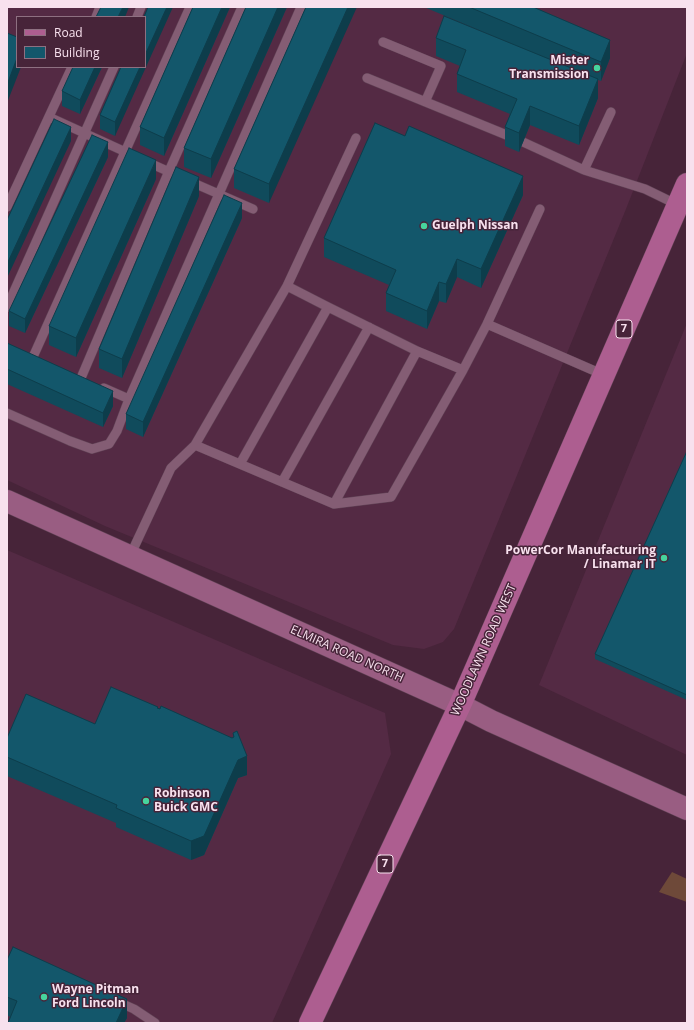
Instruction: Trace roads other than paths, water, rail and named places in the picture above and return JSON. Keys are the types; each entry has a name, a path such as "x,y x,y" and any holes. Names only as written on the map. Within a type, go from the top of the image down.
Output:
{"main road":[{"name":"WOODLAWN ROAD WEST","path":"310,1023 460,705 687,184"},
{"name":"ELMIRA ROAD NORTH","path":"7,501 687,809"}],"lane":[{"path":"33,357 190,7"},
{"path":"129,399 84,379 169,171 242,7"},
{"path":"7,413 70,441 92,449 109,444 117,431 129,399 301,7"},
{"path":"383,42 441,66 425,102"},
{"path":"7,207 72,68"},
{"path":"7,308 114,68"},
{"path":"367,78 509,136"},
{"path":"584,170 611,112"},
{"path":"49,117 252,209"},
{"path":"130,556 171,468 195,445 287,286 356,138"},
{"path":"523,142 584,170 645,189 678,205"},
{"path":"195,445 334,504 390,497 487,324 540,209"},
{"path":"287,286 369,327 462,370"},
{"path":"240,464 328,307"},
{"path":"487,324 604,375"},
{"path":"282,482 369,327"},
{"path":"334,504 417,350"},
{"path":"106,996 134,1008 152,1022"}],"place":[{"name":"Mister Transmission","path":"597,68"},
{"name":"Guelph Nissan","path":"424,226"},
{"name":"PowerCor Manufacturing / Linamar IT","path":"664,558"},
{"name":"Robinson Buick GMC","path":"146,801"},
{"name":"Wayne Pitman Ford Lincoln","path":"44,997"}]}
